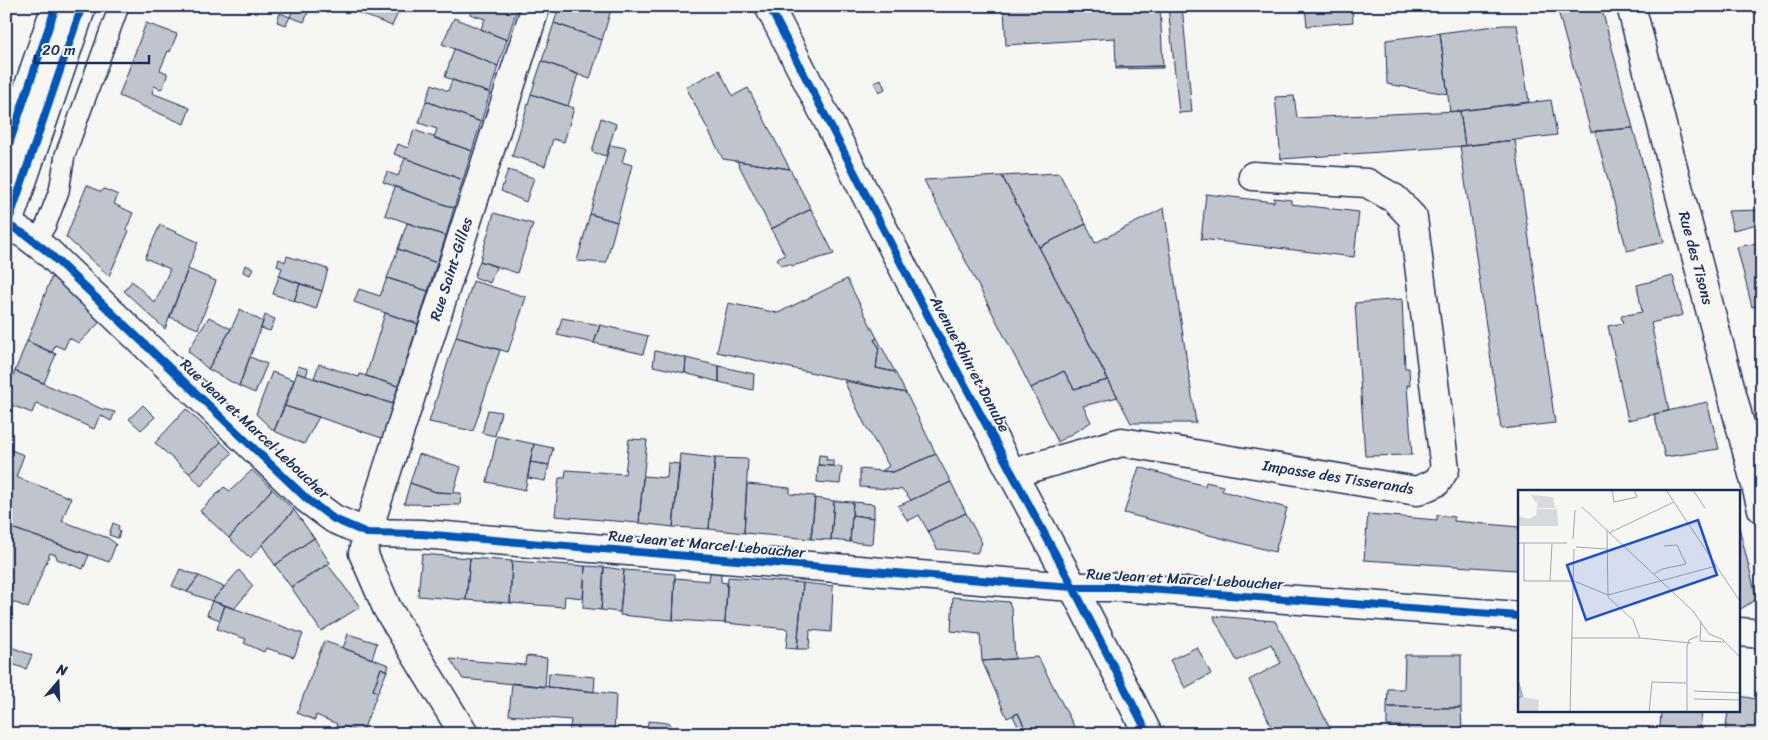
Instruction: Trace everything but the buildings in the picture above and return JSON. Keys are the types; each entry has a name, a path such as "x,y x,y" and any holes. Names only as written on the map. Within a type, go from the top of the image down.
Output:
{"street":[{"path":"6,153 56,6"},
{"path":"7,227 82,6"},
{"name":"Rue Saint-Gilles","path":"464,734 387,608 363,553 367,532 536,6"},
{"name":"Avenue Rhin et Danube","path":"769,6 929,318 1013,473 1148,734"},
{"name":"Rue des Tisons","path":"1631,6 1762,509"},
{"name":"Impasse des Tisserands","path":"1013,473 1122,442 1417,491 1437,482 1445,469 1413,218 1395,199 1367,184 1252,176"},
{"name":"Rue Jean et Marcel Leboucher","path":"7,227 35,242 48,252 308,499 334,519 367,532 431,535 1073,587 1120,587 1518,616"},
{"path":"1740,632 1762,634"}],"lane":[{"path":"35,242 46,225 59,191 65,155 119,6"}],"cycle path":[{"path":"6,153 56,6"},
{"path":"6,229 82,6"},
{"path":"769,6 929,318 1073,587 1148,734"},
{"path":"8,225 26,235 48,252 307,499 334,519 367,533 421,534 1073,587 1120,587 1518,616"}]}
